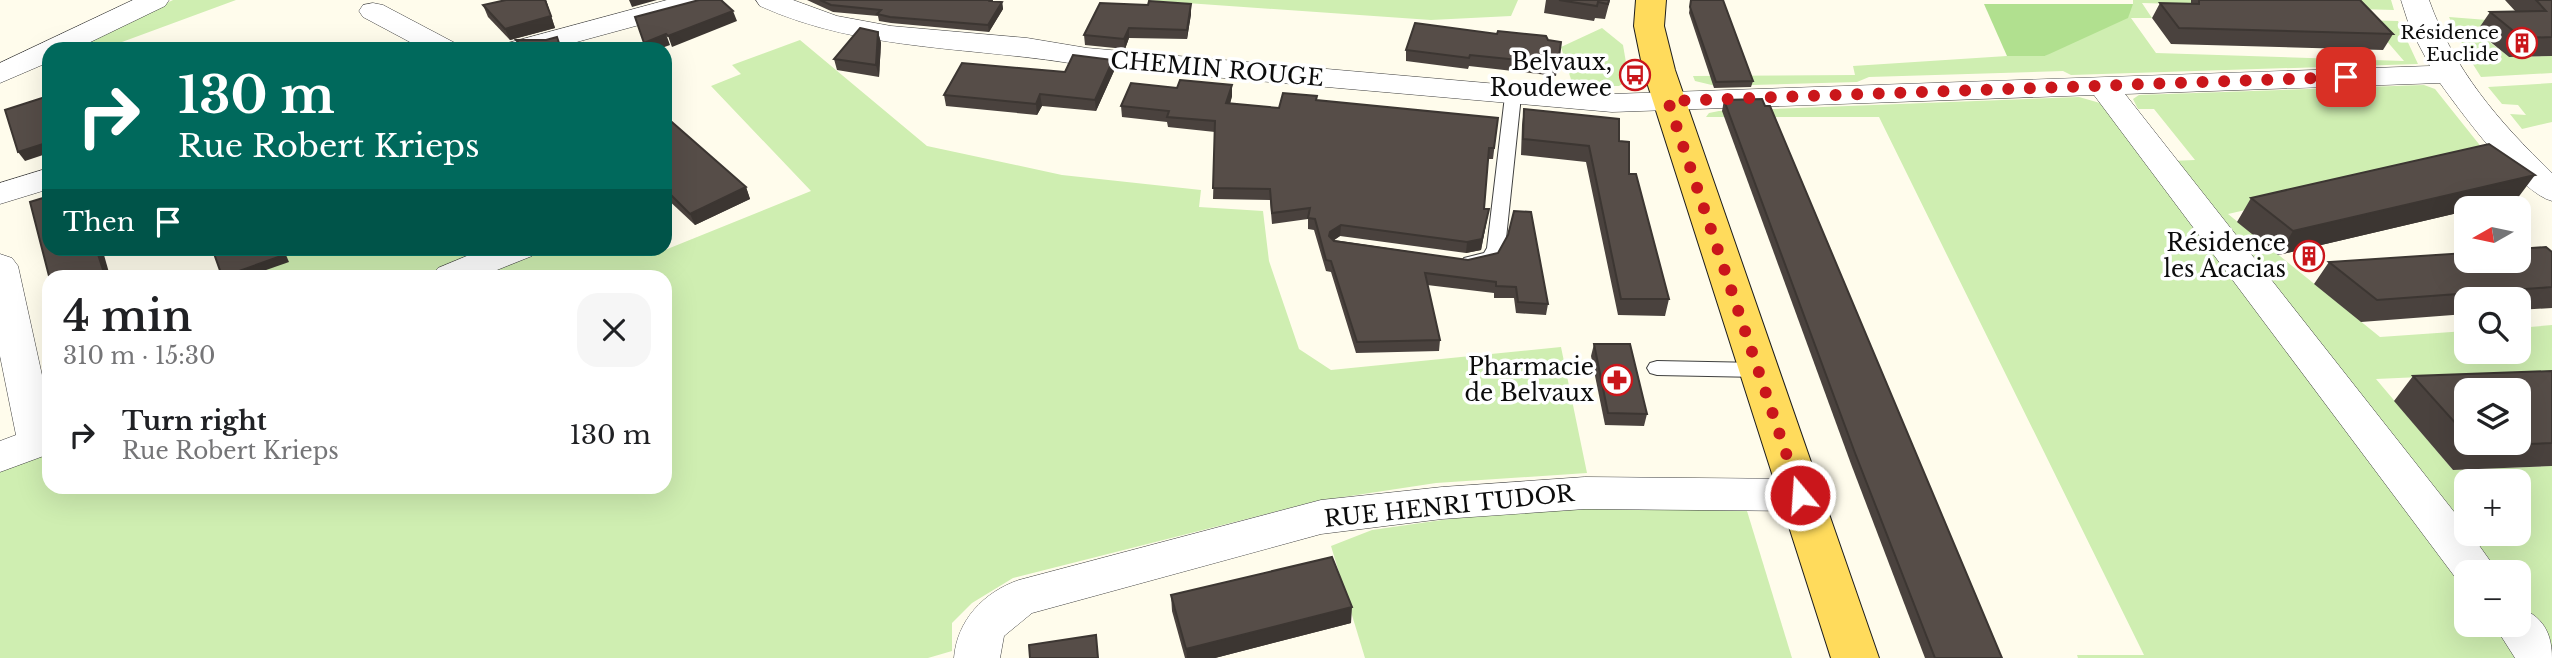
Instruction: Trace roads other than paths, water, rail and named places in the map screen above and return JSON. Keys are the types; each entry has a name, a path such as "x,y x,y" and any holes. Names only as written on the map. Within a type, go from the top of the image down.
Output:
{"main road":[{"path":"1651,0 1649,26 1668,101 1855,658"}],"street":[{"path":"68,42 155,0"},
{"path":"544,42 699,0"},
{"name":"CHEMIN ROUGE","path":"770,0 836,24 903,36 1022,46 1087,57 1612,103 2451,74"},
{"path":"2415,0 2428,35 2451,74 2498,138 2552,191"},
{"path":"373,11 431,42"},
{"path":"0,74 42,54"},
{"path":"2102,85 2467,560"},
{"path":"0,194 42,180"},
{"path":"465,270 500,256"},
{"path":"0,266 42,436"},
{"path":"0,457 42,440"},
{"name":"RUE HENRI TUDOR","path":"977,658 977,643 991,617 1019,598 1321,517 1442,503 1585,493 1800,495"},
{"path":"2525,637 2542,658"}],"lane":[{"path":"1453,260 1480,260 1490,257 1496,248 1513,96"},
{"path":"1657,368 1759,370"}],"place":[{"name":"Résidence Euclide","path":"2522,43"},
{"name":"Belvaux, Roudewee","path":"1635,75"},
{"name":"Résidence les Acacias","path":"2309,256"},
{"name":"Pharmacie de Belvaux","path":"1617,380"}]}
